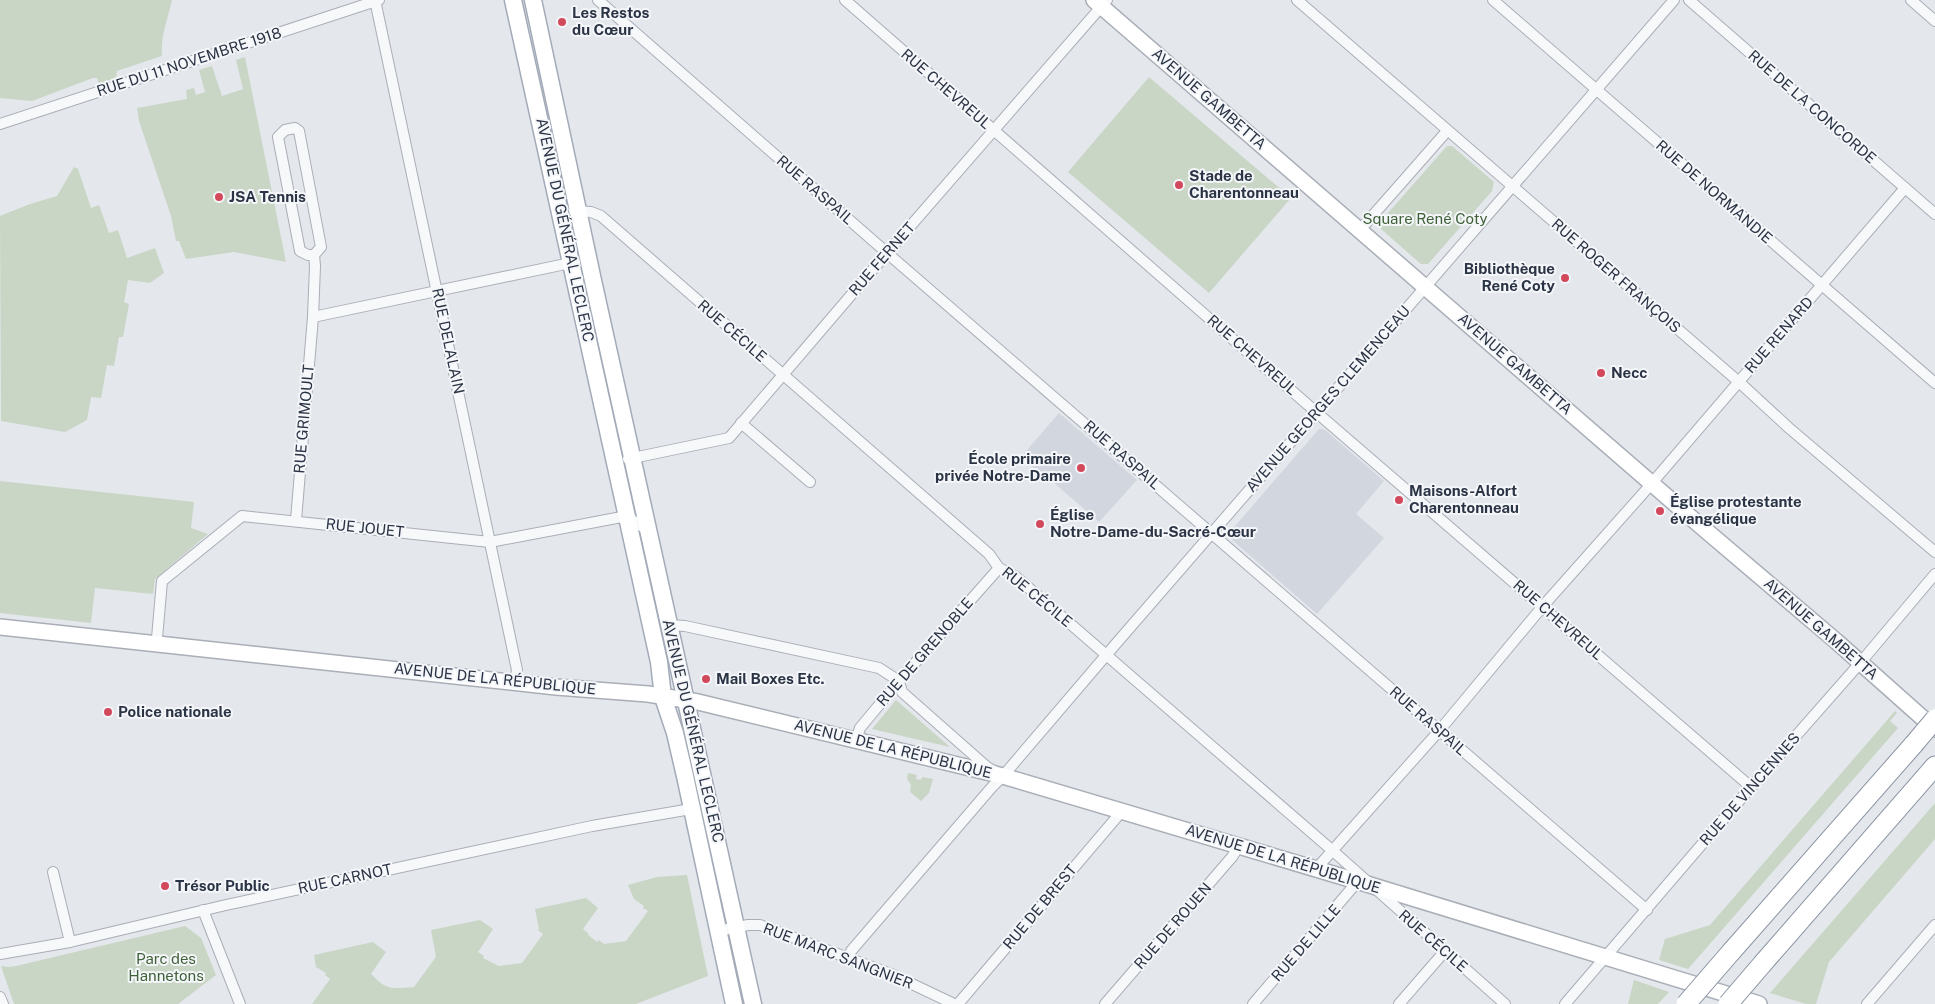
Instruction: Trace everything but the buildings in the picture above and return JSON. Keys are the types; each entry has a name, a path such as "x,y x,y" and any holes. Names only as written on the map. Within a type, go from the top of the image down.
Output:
{"highway":[{"path":"1686,1004 1935,719"},
{"path":"1728,1004 1935,766"}],"main road":[{"name":"AVENUE DU GÉNÉRAL LECLERC","path":"513,0 661,670 663,697 674,732 734,1004"},
{"name":"AVENUE DU GÉNÉRAL LECLERC","path":"532,0 753,1004"},
{"name":"AVENUE GAMBETTA","path":"1101,2 1360,230 1861,662 1935,729"},
{"name":"AVENUE DE LA RÉPUBLIQUE","path":"0,626 515,682 648,694 687,700 1004,776 1364,883 1759,1004"},
{"path":"691,809 701,809 712,816"}],"street":[{"name":"RUE DU 11 NOVEMBRE 1918","path":"0,124 376,0"},
{"name":"RUE DELALAIN","path":"376,0 517,670 515,682"},
{"name":"RUE RASPAIL","path":"598,0 886,253 1647,910"},
{"name":"RUE CHEVREUL","path":"845,0 1316,412 1751,787"},
{"name":"RUE ROGER FRANÇOIS","path":"1296,0 1739,382 1789,428 1935,552"},
{"name":"RUE DE NORMANDIE","path":"1493,0 1935,384"},
{"name":"AVENUE GEORGES CLEMENCEAU","path":"849,958 851,951 992,787 1004,776 1106,655 1674,0"},
{"name":"RUE DE LA CONCORDE","path":"1689,0 1935,214"},
{"path":"1911,0 1935,21"},
{"name":"RUE FERNET","path":"633,458 729,438 886,253 994,131 1101,2"},
{"name":"RUE GRIMOULT","path":"296,520 313,317 314,255 321,247 299,132 295,128 286,130 278,137 300,251 308,255 314,255"},
{"path":"1360,230 1447,131"},
{"name":"RUE RENARD","path":"1316,869 1439,731 1543,606 1739,382 1905,188"},
{"name":"RUE CÉCILE","path":"561,214 578,210 601,216 782,376 989,554 1000,568 1013,574 1333,851 1364,883 1505,1004"},
{"path":"313,317 589,260"},
{"path":"741,423 810,482"},
{"path":"614,461 633,458"},
{"name":"RUE JOUET","path":"153,644 157,638 162,581 242,516 296,520 490,542 627,516"},
{"path":"627,516 648,531"},
{"name":"RUE DE GRENOBLE","path":"856,740 860,728 898,682 1000,568"},
{"name":"RUE DE VINCENNES","path":"1565,1004 1935,574"},
{"path":"669,626 685,626 879,668 898,682 902,692 986,767 1004,776"},
{"name":"RUE CARNOT","path":"0,954 70,942 203,910 592,826 691,809"},
{"name":"RUE DE BREST","path":"958,1004 1122,811"},
{"name":"RUE DE ROUEN","path":"1105,1004 1232,857 1239,846"},
{"path":"53,872 70,942"},
{"name":"RUE DE LILLE","path":"1253,1004 1364,883"},
{"path":"203,910 240,1004"},
{"name":"RUE MARC SANGNIER","path":"718,931 755,924 760,925 907,981 954,1004"},
{"path":"1867,1004 1935,925"},
{"path":"1399,1004 1445,951"},
{"path":"0,997 3,1004"}],"shaded area":[{"name":"École primaire privée Notre-Dame","path":"1059,413 1137,480 1099,522 1037,468 1035,469 1021,457"},
{"path":"1319,429 1324,429 1384,481 1356,514 1384,538 1317,614 1230,538 1229,533"}],"green space":[{"path":"0,0 172,0 163,35 162,56 117,71 116,78 99,84 97,78 93,78 32,101 0,98"},
{"name":"JSA Tennis","path":"245,57 286,262 234,252 186,259 179,241 176,241 171,216 139,121 137,108 187,99 186,90 194,88 196,95 205,92 199,70 212,66 222,96 243,89 236,60"},
{"name":"Stade de Charentonneau","path":"1149,77 1291,198 1209,293 1068,172"},
{"name":"Square René Coty","path":"1447,146 1452,146 1494,182 1492,191 1428,264 1421,264 1381,229 1381,221"},
{"path":"74,167 78,169 91,208 99,205 109,233 118,230 127,258 155,248 164,273 150,283 128,280 124,302 129,304 123,337 119,337 114,366 107,365 101,398 91,397 87,420 65,432 1,421 0,216 57,196"},
{"path":"0,481 194,502 191,528 208,534 155,579 153,594 95,588 91,623 0,613"},
{"path":"896,700 950,747 872,729"},
{"path":"1895,711 1897,713 1890,721 1898,728 1688,969 1659,960 1665,939 1710,925"},
{"path":"908,773 917,775 916,779 921,780 922,777 933,779 929,793 921,801 910,792 911,785 907,779"},
{"path":"1935,803 1935,839 1829,962 1816,1004 1806,1004 1770,993"},
{"path":"687,875 708,976 636,1004 312,1004 330,979 325,975 326,973 316,967 314,955 373,942 386,952 371,974 385,986 399,988 414,987 436,957 431,930 480,920 493,929 478,952 484,956 483,958 499,966 522,963 543,934 538,930 535,909 586,898 598,908 583,929 588,935 597,942 599,940 604,944 626,941 648,911 634,899 628,885 657,877"},
{"name":"Parc des Hannetons","path":"185,926 201,938 216,975 178,1004 14,1004 1,966 16,966"},
{"path":"1634,980 1669,992 1658,1004 1628,1004"}],"place":[{"name":"Les Restos du Cœur","path":"562,22"},
{"name":"Stade de Charentonneau","path":"1179,185"},
{"name":"JSA Tennis","path":"219,197"},
{"name":"Bibliothèque René Coty","path":"1565,278"},
{"name":"Necc","path":"1601,373"},
{"name":"École primaire privée Notre-Dame","path":"1081,468"},
{"name":"Maisons-Alfort Charentonneau","path":"1399,500"},
{"name":"Église protestante évangélique","path":"1660,511"},
{"name":"Église Notre-Dame-du-Sacré-Cœur","path":"1040,524"},
{"name":"Mail Boxes Etc.","path":"706,679"},
{"name":"Police nationale","path":"108,712"},
{"name":"Trésor Public","path":"165,886"}]}
